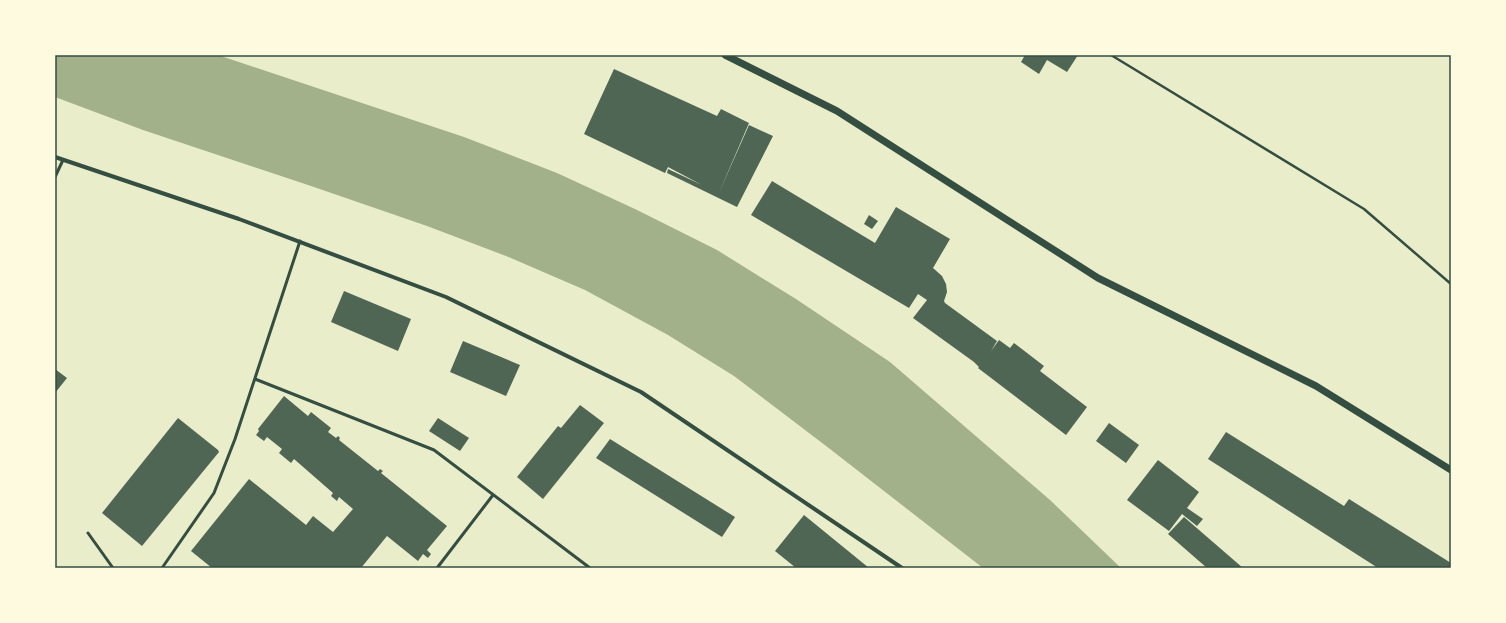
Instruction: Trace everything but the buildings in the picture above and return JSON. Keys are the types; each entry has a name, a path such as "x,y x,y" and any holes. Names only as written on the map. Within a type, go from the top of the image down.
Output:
{"street":[{"path":"725,55 837,111 1098,278 1316,386 1451,470"},
{"path":"55,157 239,218 446,297 641,392 902,568"}],"lane":[{"path":"55,177 63,160"},
{"path":"162,568 214,493 235,439 300,241"},
{"path":"255,379 434,450 590,568"},
{"path":"437,568 493,495"},
{"path":"88,533 113,568"}],"path":[{"path":"1111,55 1364,208 1451,284"}],"shaded area":[{"path":"55,55 218,55 464,137 557,173 635,209 717,250 796,299 890,362 1050,500 1121,568 983,568 734,376 668,335 585,290 506,256 427,226 143,130 55,97"}]}
